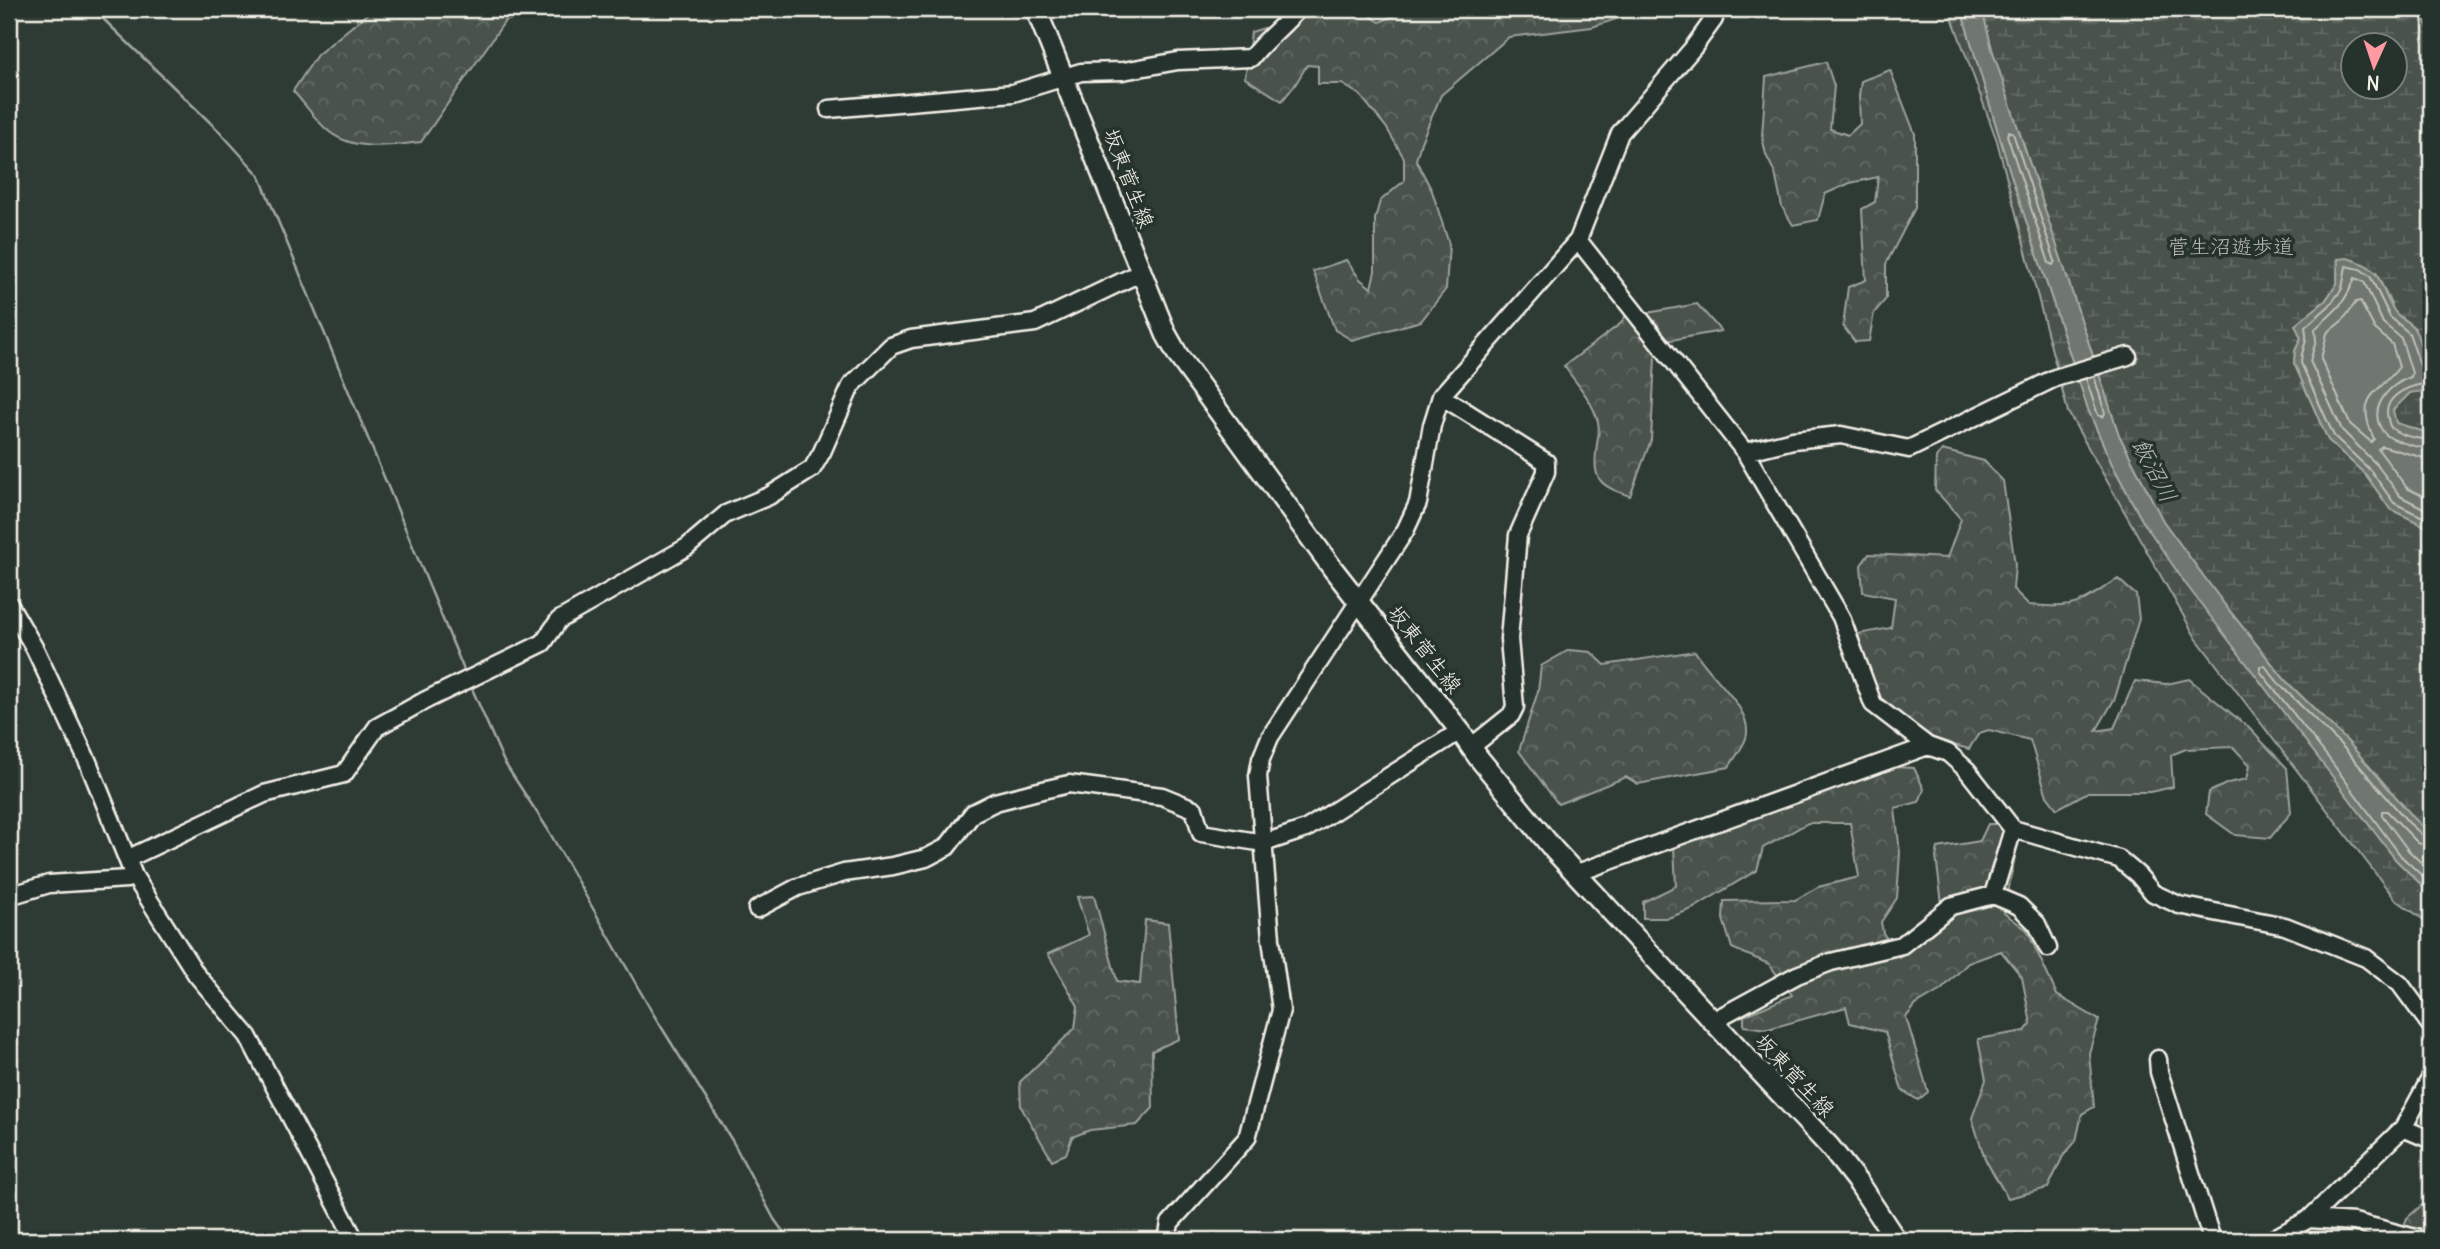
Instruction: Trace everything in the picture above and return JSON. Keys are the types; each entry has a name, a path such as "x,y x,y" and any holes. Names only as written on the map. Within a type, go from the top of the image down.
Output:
{"main road":[{"name":"坂東菅生線","path":"1037,9 1166,334 1179,357 1333,569 1554,850 1830,1147 1859,1184 1896,1240"}],"street":[{"path":"829,110 1013,93 1081,72 1123,71 1178,61 1251,58 1264,40 1286,24 1298,9"},
{"path":"1167,1240 1170,1223 1247,1138 1281,1010 1271,939 1258,776 1261,759 1270,737 1405,531 1418,503 1432,425 1441,396 1578,240 1620,133 1693,48 1714,19 1713,9"},
{"path":"1578,240 1745,452 1841,617 1873,704 1928,746 1948,753 1967,770 2013,829 2119,859 2138,875 2153,893 2179,905 2285,926 2366,958 2400,984 2431,1026"},
{"path":"127,859 264,794 344,774 377,727 543,643 559,620 687,547 726,514 769,496 811,469 822,452 851,386 891,346 911,339 1035,323 1142,272"},
{"path":"1745,452 1793,440 1841,435 1909,449 2054,378 2125,357"},
{"path":"757,909 798,887 845,873 926,858 947,847 973,813 995,802 1069,784 1162,796 1194,809 1200,833 1264,843 1306,829 1511,715 1515,707 1509,639 1518,535 1546,472 1546,462 1441,396"},
{"path":"9,604 34,649 88,762 134,876 196,974 248,1036 355,1240"},
{"path":"1577,873 1928,746"},
{"path":"1993,895 2013,829"},
{"path":"9,896 49,884 127,879 134,876"},
{"path":"1714,1023 1720,1017 1797,975 1831,962 1902,945 1951,906 1993,895 2019,906 2037,925 2048,948"},
{"path":"2158,1059 2159,1072 2212,1240"},
{"path":"2271,1240 2309,1219 2403,1128 2431,1077"},
{"path":"2403,1128 2431,1140"},
{"path":"2309,1219 2354,1222 2423,1240"}],"green space":[{"path":"373,9 540,9 539,13 505,21 421,142 371,146 347,141 326,129 293,91 317,55"},
{"path":"1327,9 1359,9 1380,22 1408,9 1646,9 1592,27 1509,37 1441,95 1416,160 1432,191 1449,244 1446,289 1421,321 1352,340 1335,330 1313,271 1346,260 1360,279 1371,288 1375,271 1375,219 1380,201 1404,181 1404,158 1386,127 1360,95 1342,84 1318,84 1318,66 1307,65 1282,101 1245,78 1251,32"},
{"path":"1949,9 1961,9 2011,175 2089,412 2112,464 2142,520 2396,860 2431,894 2431,925 2395,899 2196,638 2068,412 1997,141"},
{"name":"菅生沼遊歩道","path":"1982,9 2421,9 2431,37 2431,434 2396,423 2392,410 2410,393 2415,328 2395,313 2376,272 2337,268 2337,284 2325,301 2296,325 2301,338 2295,351 2294,363 2328,440 2366,475 2390,509 2431,529 2431,834 2348,742 2285,680 2224,604 2163,521 2119,435 1992,49"},
{"path":"1826,62 1834,86 1830,129 1848,135 1860,124 1861,81 1890,70 1915,134 1915,208 1886,264 1886,299 1874,313 1869,341 1855,342 1843,326 1848,287 1866,280 1862,209 1875,202 1878,177 1850,183 1825,194 1818,220 1793,225 1782,207 1775,173 1766,155 1762,136 1766,77"},
{"path":"1697,304 1721,331 1671,340 1655,357 1651,440 1630,496 1619,492 1604,484 1597,473 1599,431 1596,414 1564,366 1620,324 1625,317"},
{"path":"1942,450 1984,461 2003,481 2015,565 2013,589 2029,605 2057,606 2078,603 2118,579 2136,595 2139,619 2115,698 2096,731 2114,728 2135,681 2167,684 2189,679 2248,727 2287,768 2291,813 2270,838 2235,835 2206,814 2209,792 2228,783 2247,779 2250,765 2233,747 2186,749 2171,755 2173,787 2150,792 2088,792 2057,809 2047,796 2030,740 1989,730 1979,733 1969,749 1936,740 1876,697 1858,634 1891,628 1895,598 1863,592 1861,565 1869,554 1947,558 1961,519 1935,490 1936,458"},
{"path":"1569,650 1591,652 1605,665 1695,651 1744,716 1747,727 1743,745 1729,767 1638,784 1626,777 1558,804 1519,751 1538,691 1541,666"},
{"path":"1895,767 1914,768 1924,789 1919,802 1895,808 1900,853 1897,898 1881,922 1883,933 1899,957 1944,919 1936,857 1938,848 1980,841 1988,824 1997,824 2017,846 2004,913 2027,930 2057,995 2099,1020 2089,1053 2094,1107 2082,1114 2076,1141 2063,1156 2048,1188 2008,1198 1985,1159 1972,1118 1986,1080 1978,1039 2025,1031 2031,1024 2022,977 2001,951 1968,963 1941,990 1916,1005 1906,1017 1928,1092 1918,1100 1902,1090 1885,1032 1850,1023 1846,1007 1768,1029 1744,1026 1744,1016 1792,995 1769,964 1732,948 1723,919 1724,901 1795,900 1818,887 1859,877 1850,823 1808,823 1763,848 1757,870 1692,909 1668,918 1643,918 1643,902 1676,886 1674,847"},
{"path":"1094,896 1117,981 1140,984 1145,920 1168,923 1179,1039 1152,1051 1153,1108 1137,1125 1090,1130 1072,1137 1066,1154 1052,1160 1021,1107 1020,1082 1075,1028 1078,1006 1048,954 1089,935 1077,897"},
{"path":"2431,1197 2431,1240 2398,1240 2407,1218"}],"water":[{"path":"1961,9 1982,9 1992,49 2119,435 2163,521 2224,604 2285,680 2348,742 2431,834 2431,894 2396,860 2185,583 2142,520 2112,464 2089,412 2011,175"},
{"path":"2347,258 2360,262 2375,273 2389,302 2397,314 2416,331 2422,347 2431,390 2410,393 2393,410 2396,423 2431,434 2431,529 2390,509 2366,475 2328,440 2294,363 2295,351 2301,338 2295,325 2325,301 2337,284 2338,259"}],"waterway":[{"path":"93,9 221,133 259,175 466,675"},
{"path":"470,684 504,762 547,828 652,1012 733,1142 774,1219 789,1240"}],"water label":[{"name":"飯沼川","path":"2155,470"}]}
